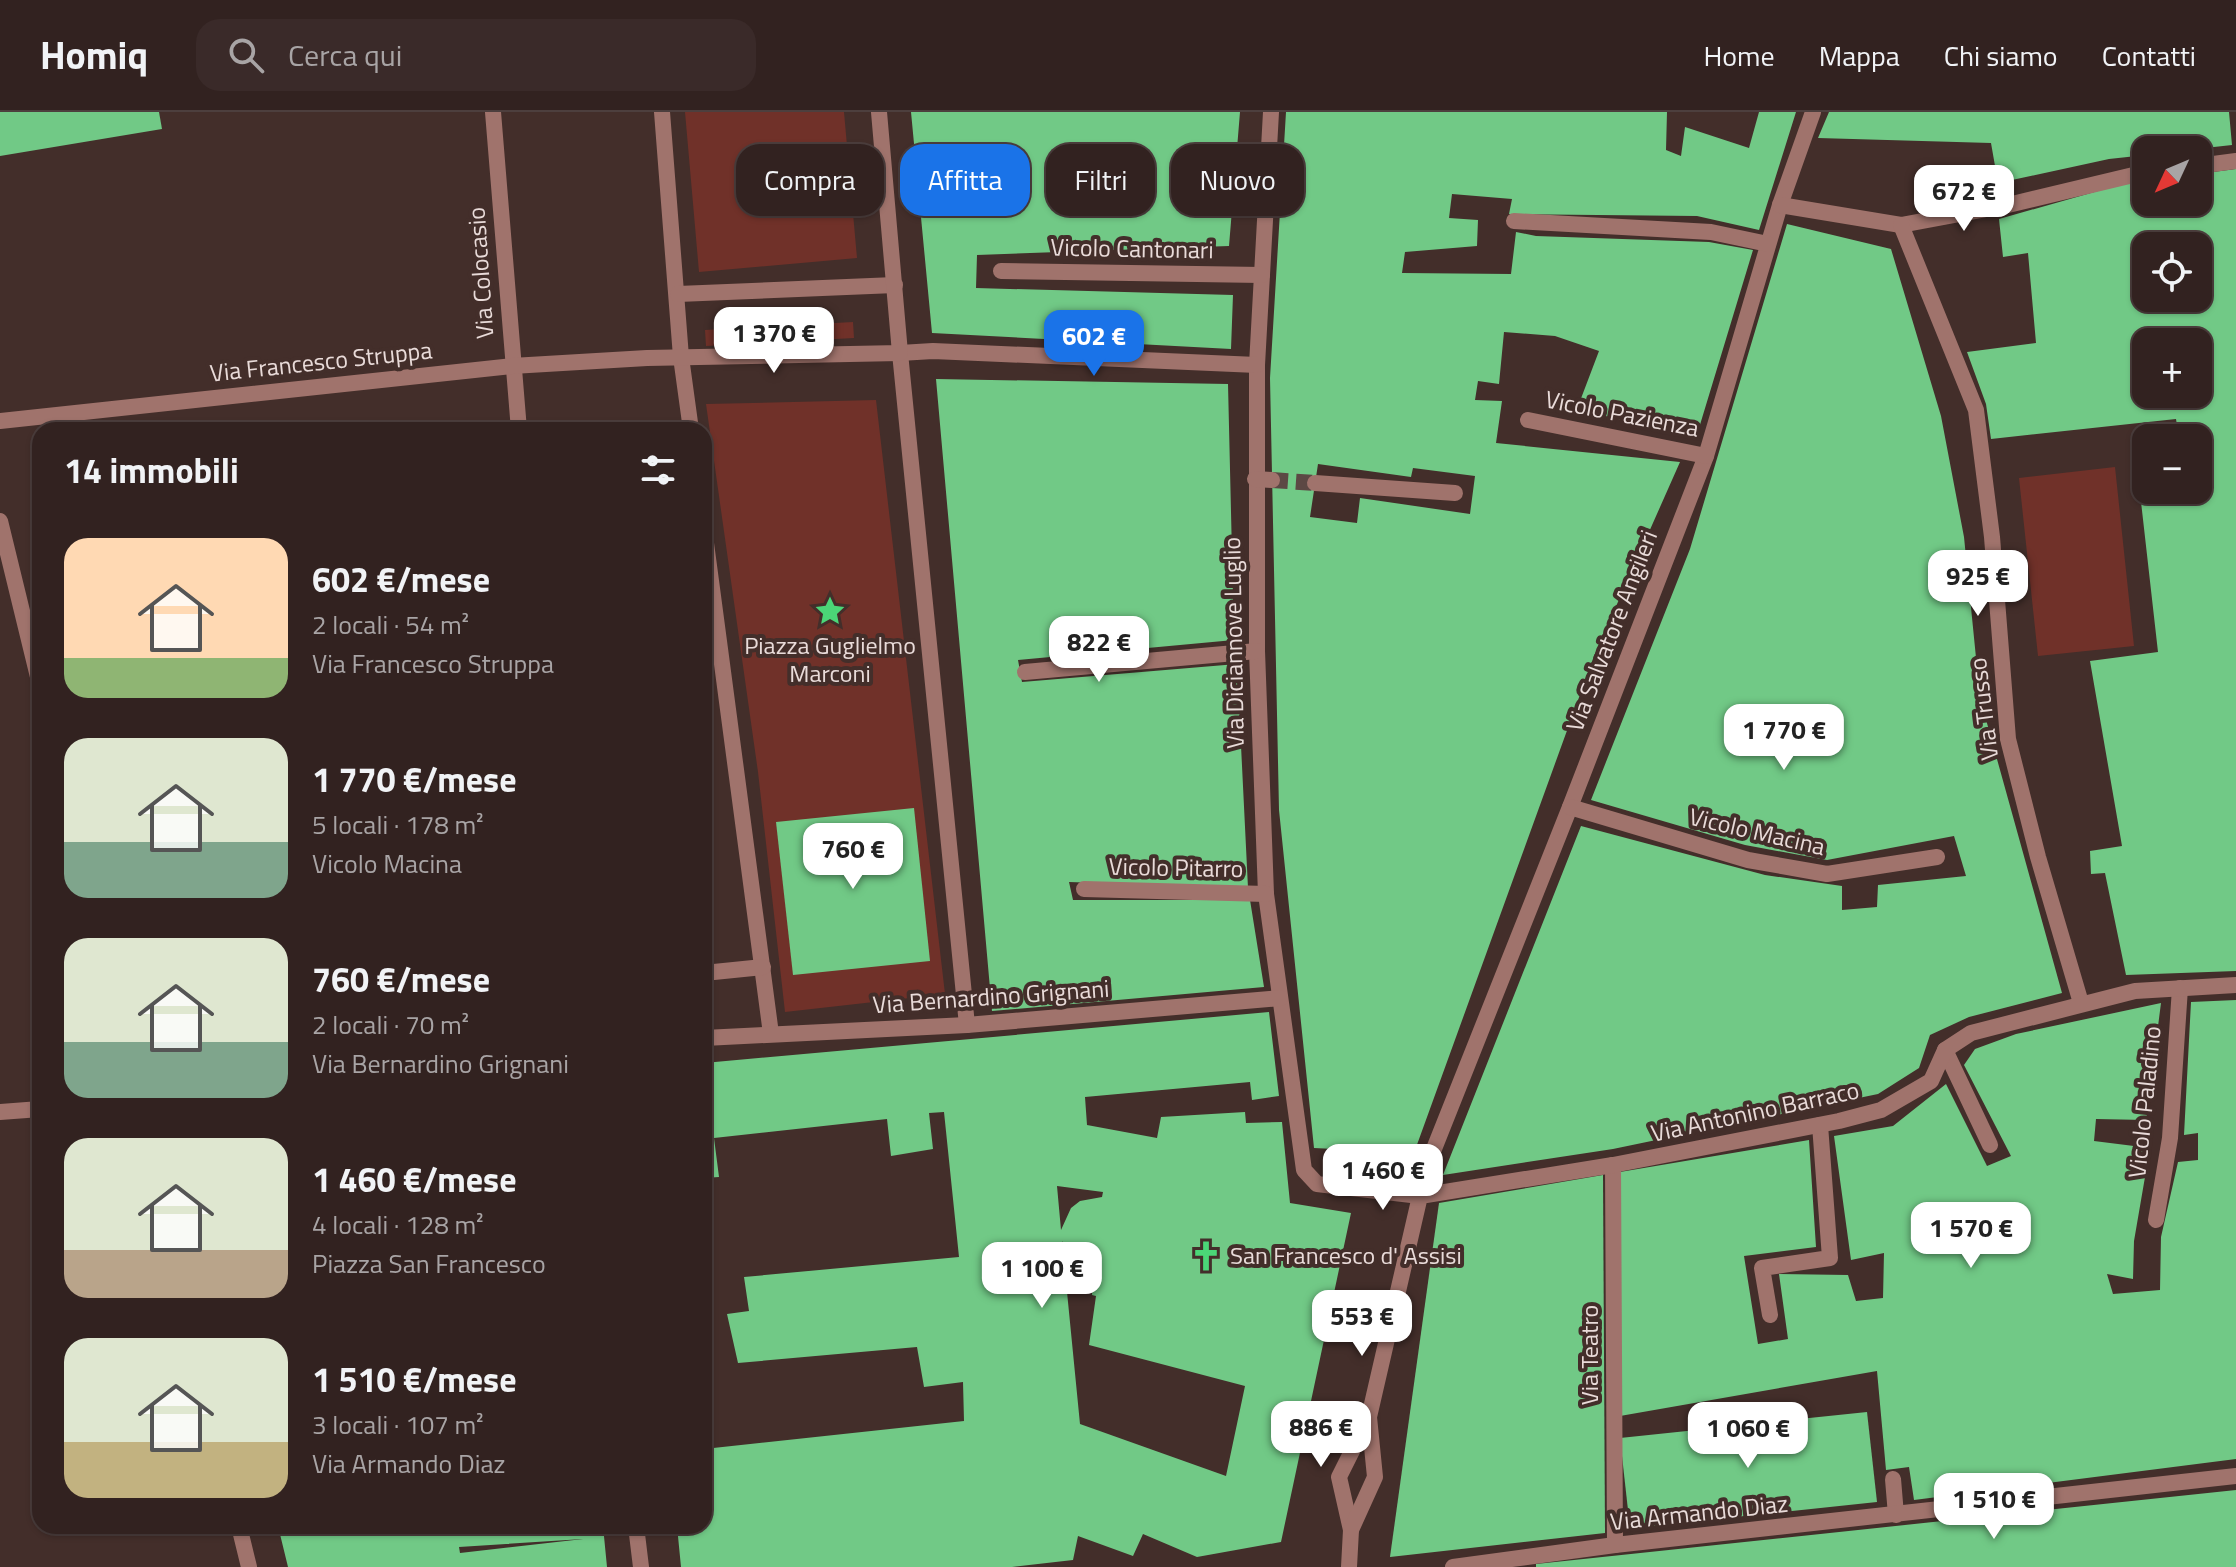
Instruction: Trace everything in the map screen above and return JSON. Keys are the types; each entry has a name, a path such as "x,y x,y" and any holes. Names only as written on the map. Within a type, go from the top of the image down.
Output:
{"street":[{"name":"Via Colocasio","path":"493,112 518,422"},
{"path":"662,112 681,357 690,422"},
{"path":"879,112 967,1025"},
{"name":"Via Diciannove Luglio","path":"1271,112 1257,365 1257,651 1266,894 1304,1170"},
{"name":"Via Salvatore Angileri","path":"1369,1417 1430,1159 1706,456 1780,205 1813,112"},
{"path":"2212,164 2236,161"},
{"path":"1780,205 1901,225 2008,205 2132,175"},
{"path":"1514,221 1711,232 1768,244"},
{"name":"Via Trusso","path":"1901,225 1976,410 1992,537 2008,739 2038,857 2081,1003"},
{"name":"Vicolo Cantonari","path":"1001,271 1262,275"},
{"path":"678,294 895,285"},
{"name":"Via Francesco Struppa","path":"0,421 512,366 647,358 933,351 1257,365"},
{"name":"Vicolo Pazienza","path":"1528,420 1706,456"},
{"path":"1255,479 1272,480"},
{"path":"1315,483 1455,493"},
{"path":"0,521 32,652"},
{"path":"712,588 771,1034"},
{"path":"1025,672 1257,651"},
{"name":"Vicolo Macina","path":"1570,807 1748,860 1827,874 1937,857"},
{"name":"Vicolo Pitarro","path":"1084,889 1266,894"},
{"path":"712,972 763,967"},
{"path":"1990,1145 1945,1050 1971,1033 2135,991 2236,985"},
{"name":"Vicolo Paladino","path":"2156,1220 2170,1138 2180,988"},
{"name":"Via Bernardino Grignani","path":"712,1038 967,1025 1280,998"},
{"name":"Via Antonino Barraco","path":"1304,1170 1317,1184 1420,1196 1613,1165 1820,1125 1881,1110 1931,1081 1945,1050"},
{"path":"0,1112 32,1110"},
{"path":"1770,1315 1762,1268 1830,1258 1820,1125"},
{"name":"Via Teatro","path":"1613,1165 1615,1545"},
{"path":"1351,1530 1375,1477 1369,1417"},
{"path":"1349,1567 1351,1530 1339,1477 1369,1417"},
{"name":"Via Armando Diaz","path":"1453,1567 1615,1545 2236,1476"},
{"path":"1893,1479 1896,1515"},
{"path":"241,1534 249,1567"},
{"path":"637,1534 641,1567"}],"shaded area":[{"path":"685,112 844,112 847,144 736,144 736,216 853,216 857,258 699,272"},
{"path":"853,322 854,338 706,346 705,330"},
{"path":"876,400 945,994 785,1012 758,772 712,446 712,422 709,422 706,404"},
{"path":"2115,467 2134,646 2038,656 2019,478"}],"building":[{"path":"0,112 159,112 162,129 0,156"},
{"path":"911,112 1240,112 1237,144 1171,144 1171,216 1231,216 1229,246 977,255 976,288 1233,295 1231,349 932,333 921,216 1030,216 1030,144 914,144"},
{"path":"1286,112 1667,112 1666,150 1681,156 1685,127 1749,148 1759,112 1796,112 1759,230 1697,216 1509,214 1512,199 1452,194 1449,218 1478,220 1477,246 1405,252 1402,273 1511,274 1516,232 1536,236 1709,242 1753,250 1696,438 1577,409 1599,351 1555,336 1504,332 1499,384 1478,381 1475,400 1502,401 1496,443 1680,462 1594,656 1414,1153 1314,1148 1279,810 1270,378 1280,216 1304,216 1304,144 1284,144","holes":["1318,464 1411,477 1413,468 1475,476 1470,514 1360,498 1357,523 1310,517"]},
{"path":"1829,112 2229,112 2232,145 2212,147 2212,136 2132,136 2132,157 1998,183 1991,143 1818,138"},
{"path":"2236,169 2236,971 2126,975 2105,873 2091,874 2090,851 2122,846 2090,661 2158,652 2141,504 2212,504 2212,424 2177,424 2176,419 1991,439 1986,404 1967,352 2036,343 2028,253 2003,257 1999,219 2132,182 2132,216 2212,216 2212,172"},
{"path":"1787,224 1891,249 1941,416 1964,537 1980,698 2062,993 1969,1017 1930,1035 1919,1068 1878,1094 1613,1149 1443,1175 1581,826 1765,875 1842,886 1842,910 1877,907 1878,885 1966,876 1954,836 1827,860 1745,845 1591,800 1690,549"},
{"path":"936,379 1228,384 1234,640 1018,660 1022,682 1237,664 1248,888 1069,882 1073,900 1250,900 1264,987 992,1011"},
{"path":"914,808 930,961 793,975 776,822"},
{"path":"2236,1000 2236,1459 1914,1500 1909,1467 1886,1470 1877,1371 1620,1416 1620,1172 1809,1140 1816,1247 1744,1256 1758,1344 1788,1339 1779,1274 1848,1275 1856,1301 1883,1298 1884,1253 1851,1260 1834,1136 1893,1126 1946,1084 1987,1166 2011,1156 1964,1065 1975,1049 2016,1034 2161,1003 2146,1120 2096,1119 2094,1141 2150,1148 2134,1241 2133,1279 2107,1274 2113,1294 2160,1290 2161,1237 2178,1162 2198,1160 2198,1133 2184,1135 2191,1002"},
{"path":"1269,1012 1279,1096 1252,1100 1250,1082 1085,1097 1087,1125 1157,1138 1161,1117 1245,1112 1246,1123 1282,1122 1290,1203 1351,1213 1281,1542 1197,1557 1143,1534 1133,1556 1078,1536 1073,1560 1012,1567 681,1567 678,1534 712,1534 712,1448 964,1421 963,1382 924,1387 917,1347 738,1363 727,1314 749,1311 744,1277 959,1257 944,1112 929,1113 933,1149 891,1156 887,1119 714,1138 719,1177 712,1177 712,1062","holes":["1057,1186 1103,1192 1102,1197 1080,1201 1071,1208 1061,1230","1062,1241 1073,1261 1094,1270 1092,1295 1096,1296 1089,1345 1245,1386 1226,1476 1080,1424"]},
{"path":"1603,1175 1605,1533 1390,1557 1439,1203"},
{"path":"1867,1412 1877,1502 1630,1528 1620,1438"},
{"path":"2236,1490 2236,1567 1536,1567 1536,1564"},
{"path":"280,1534 604,1534 607,1567 288,1567","holes":["583,1539 460,1553 459,1547"]}],"tunnel":[{"path":"1272,480 1315,483"}],"place":[{"name":"Piazza Guglielmo Marconi","path":"830,611"},
{"name":"San Francesco d' Assisi","path":"1206,1256"}]}
